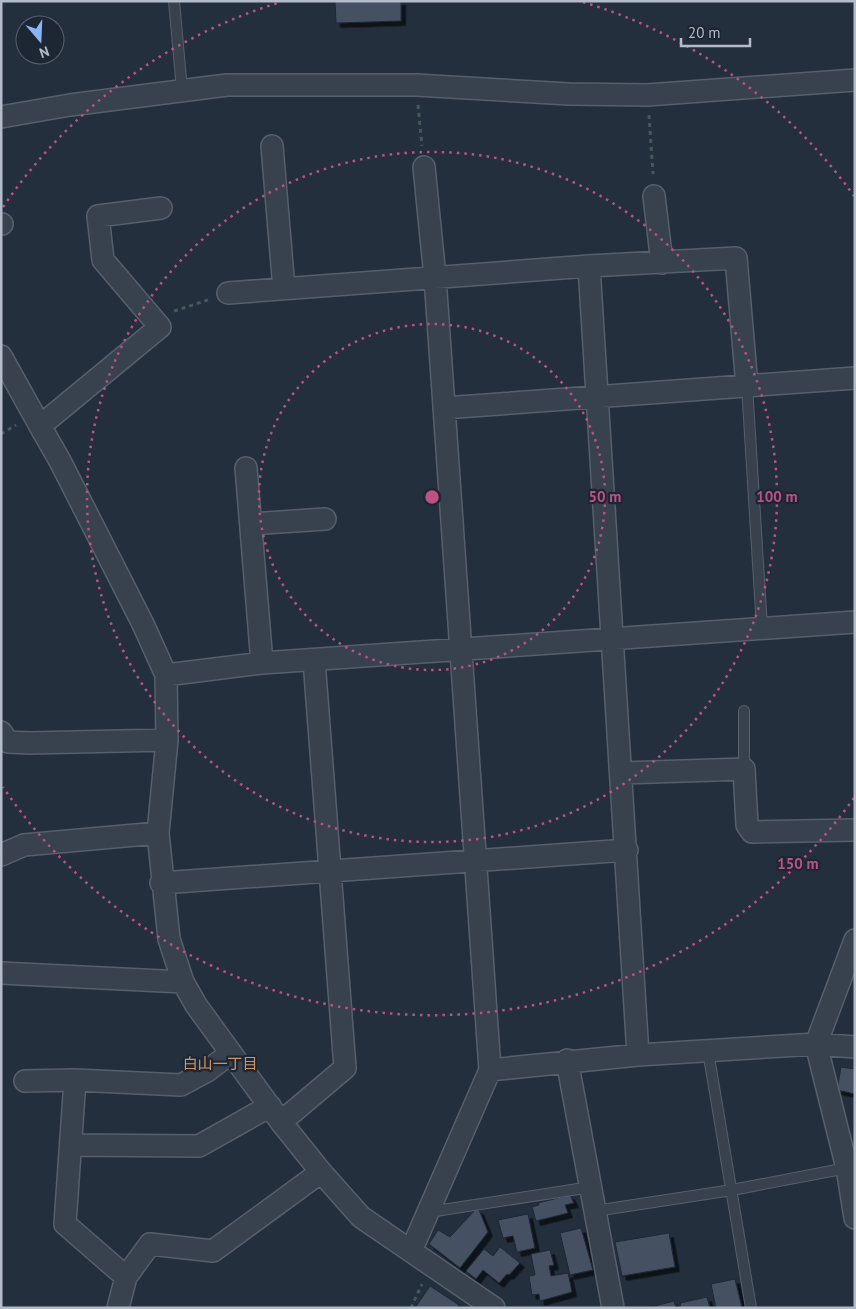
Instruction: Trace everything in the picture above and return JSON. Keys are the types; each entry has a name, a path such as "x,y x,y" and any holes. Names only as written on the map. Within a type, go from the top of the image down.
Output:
{"street":[{"path":"1,116 182,90 245,84 416,84 569,94 647,95 855,80"},
{"path":"272,146 284,289"},
{"path":"410,1252 490,1070 477,860 460,651 435,277 424,167"},
{"path":"654,196 662,263"},
{"path":"40,426 160,327 103,260 98,216 161,208"},
{"path":"228,293 589,266 736,258 747,386"},
{"path":"589,266 627,850 638,1055"},
{"path":"1,356 60,461 143,624 166,675 168,740 158,833 169,940 183,982 196,1005 276,1114 321,1172 361,1218 494,1308"},
{"path":"444,408 855,378"},
{"path":"246,468 262,663"},
{"path":"251,524 325,519"},
{"path":"166,675 262,663 460,651 855,622"},
{"path":"70,1145 198,1146 276,1114 345,1068 314,660"},
{"path":"1,732 8,742 168,740"},
{"path":"622,773 744,769 746,825 752,832 855,830"},
{"path":"1,855 24,845 158,833"},
{"path":"162,883 627,850"},
{"path":"854,943 816,1044 847,1168 855,1218"},
{"path":"1,973 183,982"},
{"path":"490,1070 567,1060 638,1055 816,1044 855,1047"},
{"path":"25,1081 75,1080 181,1085 206,1071 231,1053"},
{"path":"567,1060 613,1308"},
{"path":"75,1080 65,1224 126,1277"},
{"path":"118,1308 126,1277 150,1244 213,1251 321,1172"}],"lane":[{"path":"174,1 182,90"},
{"path":"747,386 762,628"},
{"path":"744,711 744,769"},
{"path":"708,1051 751,1308"},
{"path":"595,1212 732,1190 847,1168"},
{"path":"427,1212 591,1187"}],"path":[{"path":"416,84 424,167"},
{"path":"647,95 654,196"},
{"path":"152,318 228,293"}],"building":[{"path":"335,1 401,1 401,21 336,23"},
{"path":"841,1067 855,1069 855,1094 837,1090"},
{"path":"570,1195 574,1203 565,1205 568,1213 536,1221 532,1207 539,1205 538,1203"},
{"path":"475,1210 479,1210 488,1232 460,1268 429,1244 438,1230 450,1237"},
{"path":"528,1214 535,1248 517,1252 513,1236 503,1238 498,1220"},
{"path":"581,1228 593,1270 570,1275 560,1233"},
{"path":"669,1233 675,1267 622,1276 615,1242"},
{"path":"500,1247 520,1263 499,1283 483,1270 476,1279 466,1271 484,1249 493,1256"},
{"path":"550,1250 554,1265 549,1266 551,1276 568,1273 572,1292 540,1301 539,1294 532,1295 529,1276 535,1275 531,1254"},
{"path":"735,1279 742,1308 716,1308 711,1284"},
{"path":"430,1286 459,1305 457,1308 415,1308"},
{"path":"707,1297 710,1308 681,1308 680,1303"},
{"path":"674,1301 676,1308 651,1307"}],"district":[{"name":"白山一丁目","path":"220,1064"}]}
